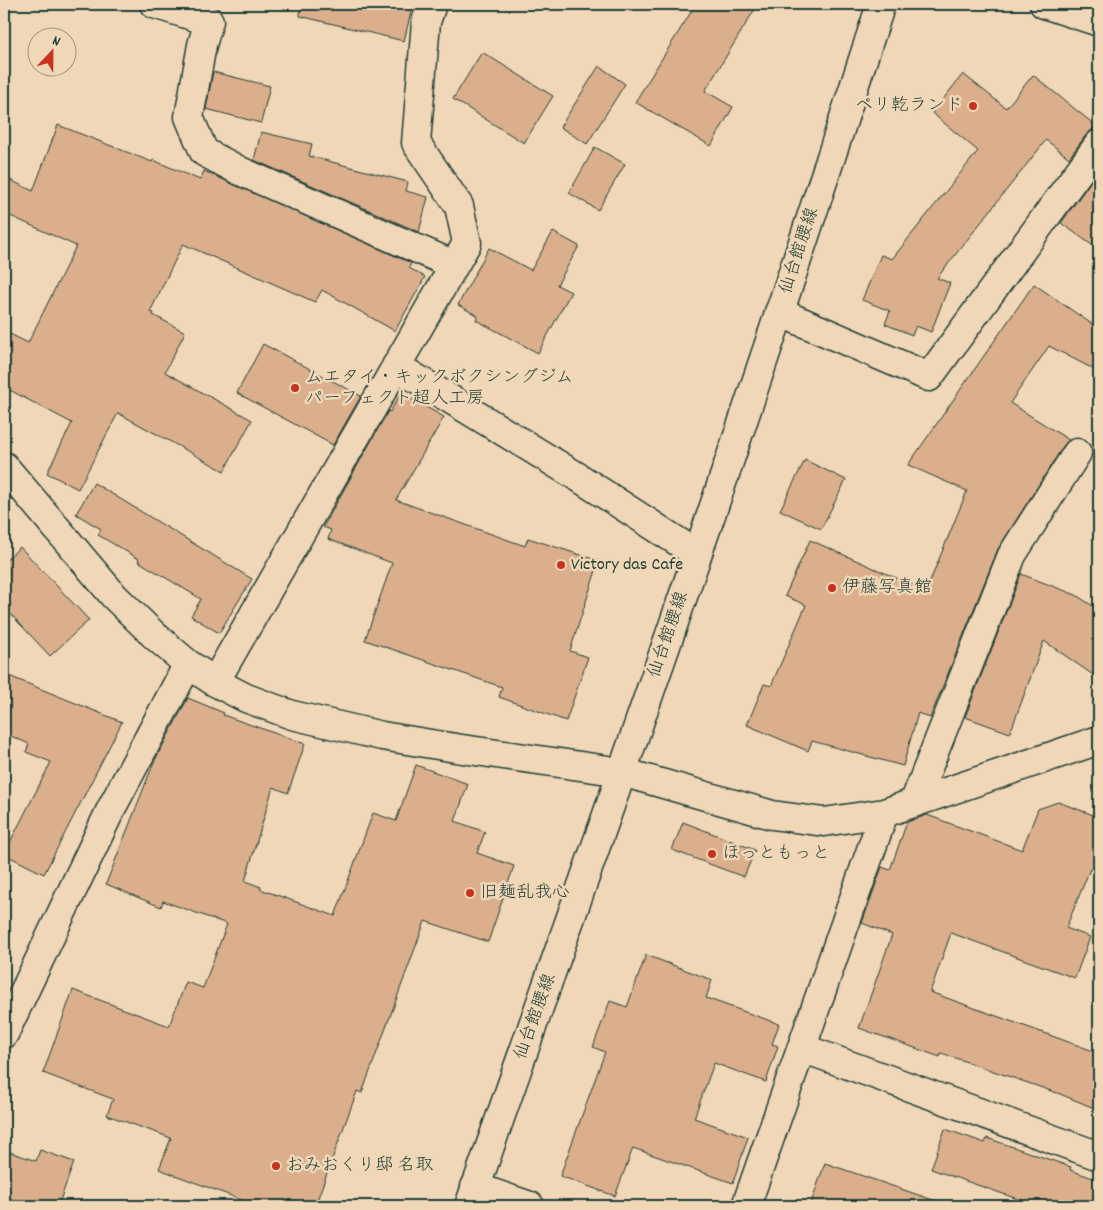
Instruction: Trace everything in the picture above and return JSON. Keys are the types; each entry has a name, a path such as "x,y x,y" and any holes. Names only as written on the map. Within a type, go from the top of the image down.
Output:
{"street":[{"path":"154,4 209,21 202,45 189,117 204,152 240,171 454,265"},
{"path":"215,682 466,243 459,206 416,142 426,22 432,4"},
{"name":"仙台館腰線","path":"472,1197 622,772 780,312 881,4"},
{"path":"1044,4 1099,22"},
{"path":"780,312 929,377 1099,144"},
{"path":"396,366 578,477 697,554"},
{"path":"914,803 1012,555 1077,453"},
{"path":"4,466 114,596 154,635 188,664 215,682 246,698 292,715 382,736 622,772 772,815 824,822 884,813 1099,740"},
{"path":"4,1034 111,810 188,664"},
{"path":"746,1206 884,813"},
{"path":"802,1048 1099,1156"},
{"path":"472,1197 530,1206"}],"building":[{"path":"301,4 413,4 404,41 300,16"},
{"path":"696,4 758,4 705,91 733,107 711,146 635,102"},
{"path":"482,52 553,96 524,143 453,99"},
{"path":"599,66 625,84 587,144 560,127"},
{"path":"213,72 270,86 261,123 206,109"},
{"path":"963,74 1006,108 1033,75 1096,126 1086,135 1069,158 1046,140 937,278 950,283 931,332 916,326 912,335 885,324 890,311 862,300 881,255 892,259 978,151 932,113"},
{"path":"58,125 152,162 153,160 200,180 204,171 411,263 409,268 425,277 395,331 322,290 315,302 183,244 150,312 185,332 165,372 252,420 224,471 118,413 78,489 47,473 72,423 4,387 4,331 28,343 76,246 4,213 4,177 33,191"},
{"path":"261,132 312,144 309,156 408,182 406,191 428,197 419,232 254,160"},
{"path":"595,147 625,164 598,210 569,193"},
{"path":"1099,170 1099,250 1061,223"},
{"path":"553,232 579,246 557,285 571,292 538,353 476,320 478,316 458,305 489,248 531,270"},
{"path":"1034,284 1099,329 1099,372 1049,346 1010,403 1069,440 998,549 930,718 918,713 903,766 812,741 808,751 747,725 764,684 771,686 806,605 785,596 810,540 926,591 967,491 908,465"},
{"path":"263,344 361,396 333,445 237,393"},
{"path":"401,393 444,417 396,500 525,546 528,538 599,561 570,651 588,657 566,721 499,697 502,687 365,640 392,563 328,539 331,530 323,527 388,411 390,412"},
{"path":"805,460 846,480 821,529 780,510"},
{"path":"94,483 252,579 219,633 191,616 201,599 98,535 101,529 76,514"},
{"path":"20,547 89,620 50,656 4,607 4,562"},
{"path":"1021,574 1076,595 1099,610 1099,679 1044,641 1010,733 965,717"},
{"path":"4,674 122,722 44,874 4,854 51,762 26,752 29,744 4,733"},
{"path":"188,698 224,713 223,715 305,744 288,793 273,787 245,881 261,887 260,889 335,916 373,813 396,821 416,765 468,784 455,821 485,832 477,853 514,866 488,942 425,921 362,1093 357,1091 315,1206 258,1206 159,1169 171,1138 107,1115 113,1099 43,1073 73,990 169,1026 186,982 203,988 227,924 163,901 161,907 106,884 154,762"},
{"path":"1058,802 1099,817 1099,873 1090,869 1066,928 1090,937 1075,978 951,933 930,992 1099,1053 1099,1110 1060,1094 941,1053 940,1057 859,1028 892,935 862,923 882,867 890,870 907,822 927,815 1022,850 1038,809"},
{"path":"683,822 755,850 744,877 672,850"},
{"path":"646,955 712,980 706,998 779,1024 772,1044 778,1046 766,1082 714,1063 694,1118 748,1137 733,1183 633,1148 615,1196 560,1176 605,1052 593,1047 610,1001 627,1007"},
{"path":"945,1129 985,1143 987,1138 1071,1167 1070,1170 1099,1180 1099,1206 1038,1206 931,1169"},
{"path":"4,1150 36,1161 40,1150 74,1162 58,1206 32,1206 4,1196"},
{"path":"825,1163 936,1201 935,1206 810,1206"}],"place":[{"name":"ペリ乾ランド","path":"973,106"},
{"name":"ムエタイ・キックボクシングジム パーフェクト超人工房","path":"295,388"},
{"name":"Victory das Cafe","path":"561,565"},
{"name":"伊藤写真館","path":"832,588"},
{"name":"ほっともっと","path":"712,854"},
{"name":"旧麺乱我心","path":"470,893"},
{"name":"おみおくり邸 名取","path":"276,1166"}]}
